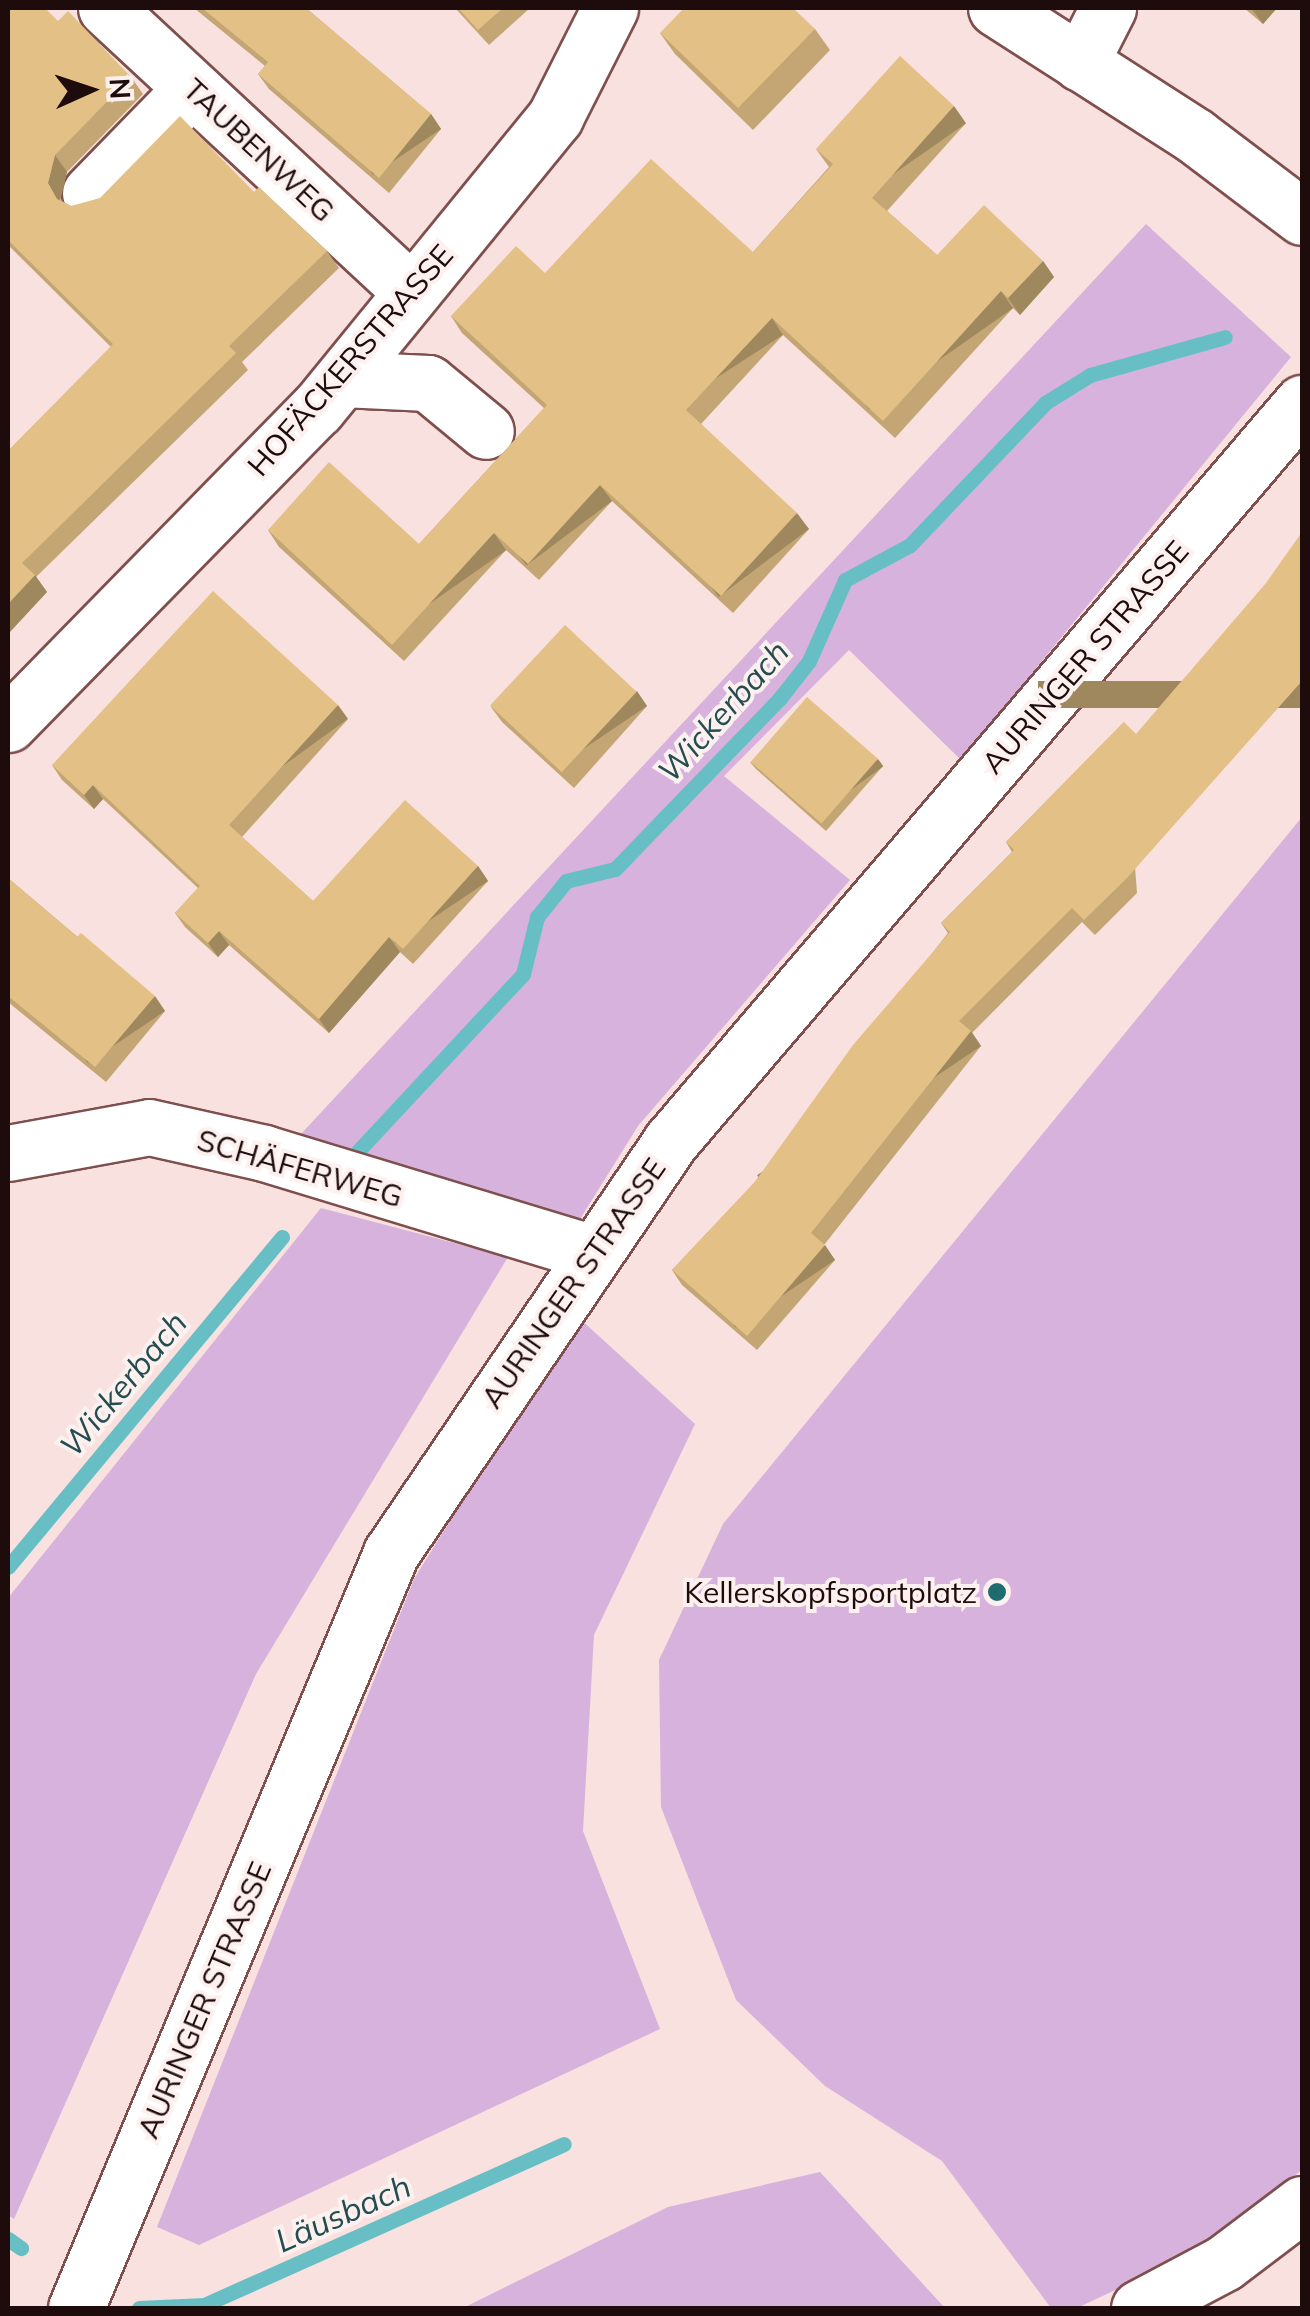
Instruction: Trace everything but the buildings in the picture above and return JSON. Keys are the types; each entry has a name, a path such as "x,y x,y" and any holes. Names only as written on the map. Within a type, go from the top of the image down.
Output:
{"street":[{"name":"TAUBENWEG","path":"106,8 412,292"},
{"name":"HOFÄCKERSTRASSE","path":"8,724 342,379 554,117 610,8"},
{"path":"996,8 1302,216"},
{"path":"1080,62 1108,8"},
{"path":"90,192 192,88"},
{"path":"342,379 428,383 486,431"},
{"name":"AURINGER STRASSE","path":"76,2308 391,1553 589,1252 671,1140 1302,403"},
{"name":"SCHÄFERWEG","path":"8,1153 149,1127 264,1154 589,1252"},
{"path":"1139,2308 1224,2263 1302,2204"}],"shaded area":[{"path":"1146,224 1291,357 961,760 849,650 724,776 850,880 638,1126 572,1232 354,1170 301,1134"},
{"name":"Kellerskopfsportplatz","path":"1302,817 1302,2170 1177,2261 1077,2308 1051,2308 942,2161 825,2086 736,2000 661,1807 659,1660 723,1524"},
{"path":"321,1208 508,1257 256,1674 14,2219 8,2215 8,1598"},
{"path":"577,1316 695,1424 594,1635 583,1831 660,2029 199,2245 157,2227 414,1579"},
{"path":"820,2172 945,2308 463,2308 668,2207"}],"waterway":[{"name":"Wickerbach","path":"358,1151 523,974 537,917 566,881 615,869 780,698 809,661 845,580 910,545 1045,403 1090,375 1225,337"},
{"name":"Wickerbach","path":"8,1567 282,1237"},
{"name":"Läusbach","path":"139,2308 204,2305 564,2144"},
{"name":"Läusbach","path":"8,2239 21,2248"}],"place":[{"name":"Kellerskopfsportplatz","path":"997,1592"}]}
